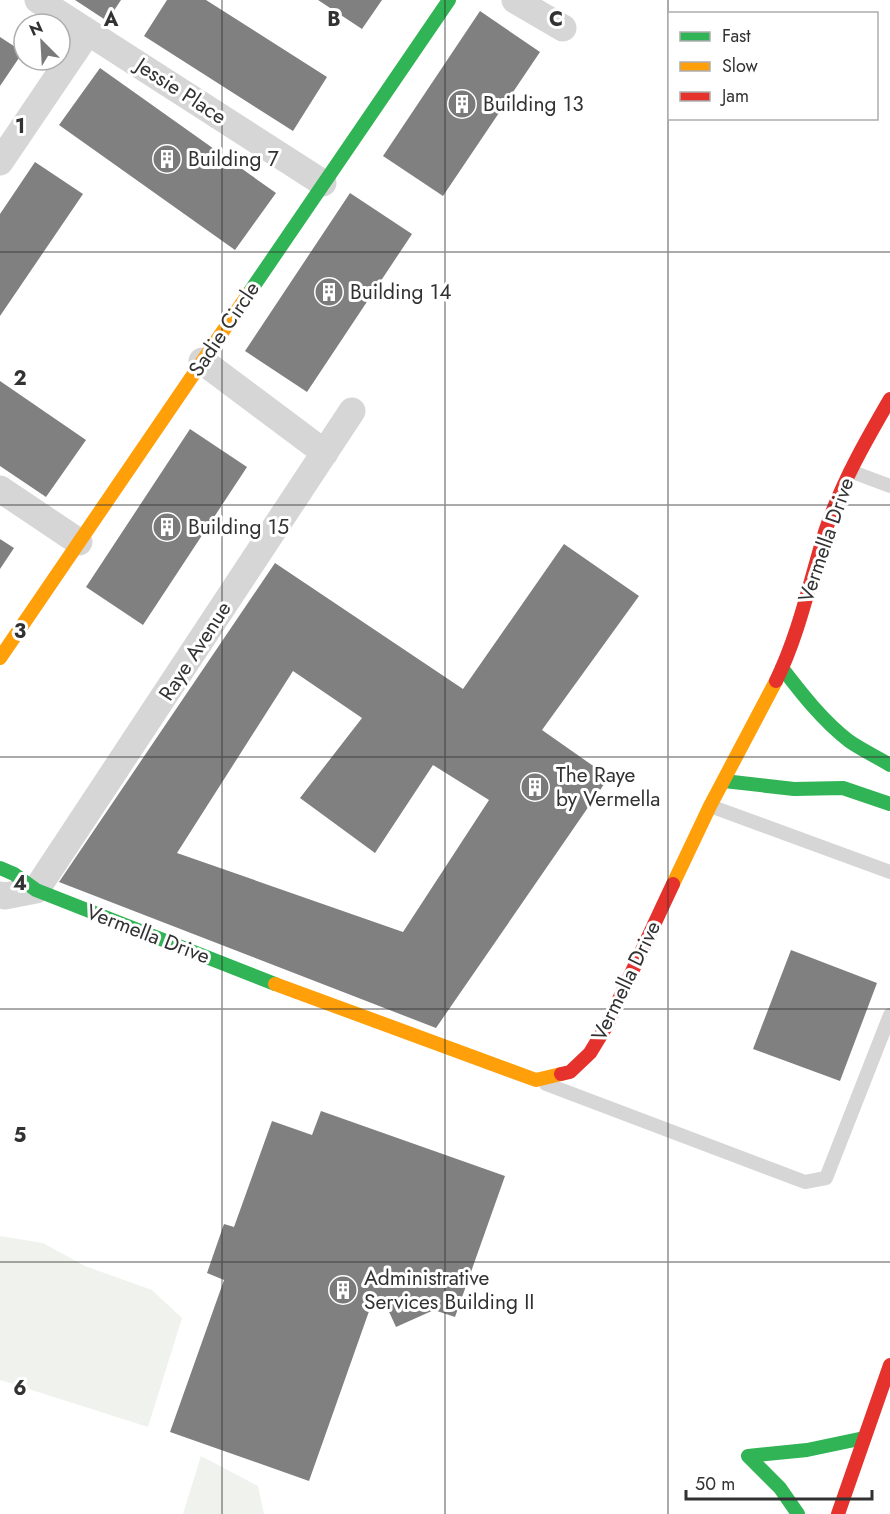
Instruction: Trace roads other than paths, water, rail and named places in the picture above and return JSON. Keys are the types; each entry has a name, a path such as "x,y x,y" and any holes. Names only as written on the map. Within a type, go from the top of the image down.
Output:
{"main road":[{"name":"Sadie Circle","path":"0,658 449,0"},
{"name":"Vermella Drive","path":"0,868 14,874 36,890 265,980 536,1080 570,1072 590,1053 607,1025 710,806 782,668 803,609 826,530 849,471 890,399"},
{"path":"782,668 825,720 850,742 890,765"},
{"path":"724,782 794,789 843,788 890,804"},
{"path":"838,1514 890,1365"},
{"path":"798,1514 780,1488 748,1456 807,1450 864,1438"}],"street":[{"name":"Jessie Place","path":"38,0 323,183"},
{"path":"515,0 563,28"},
{"path":"0,162 88,32"},
{"path":"202,361 325,453"},
{"name":"Raye Avenue","path":"36,890 352,411"},
{"path":"0,489 79,542"},
{"path":"0,894 4,896 36,890"}],"lane":[{"path":"849,471 890,486"},
{"path":"710,806 890,872"},
{"path":"536,1080 805,1182 811,1182 826,1178 890,1015"}],"place":[{"name":"Building 13","path":"462,104"},
{"name":"Building 7","path":"167,159"},
{"name":"Building 14","path":"329,292"},
{"name":"Building 15","path":"167,527"},
{"name":"The Raye by Vermella","path":"535,787"},
{"name":"Administrative Services Building II","path":"343,1290"}]}
